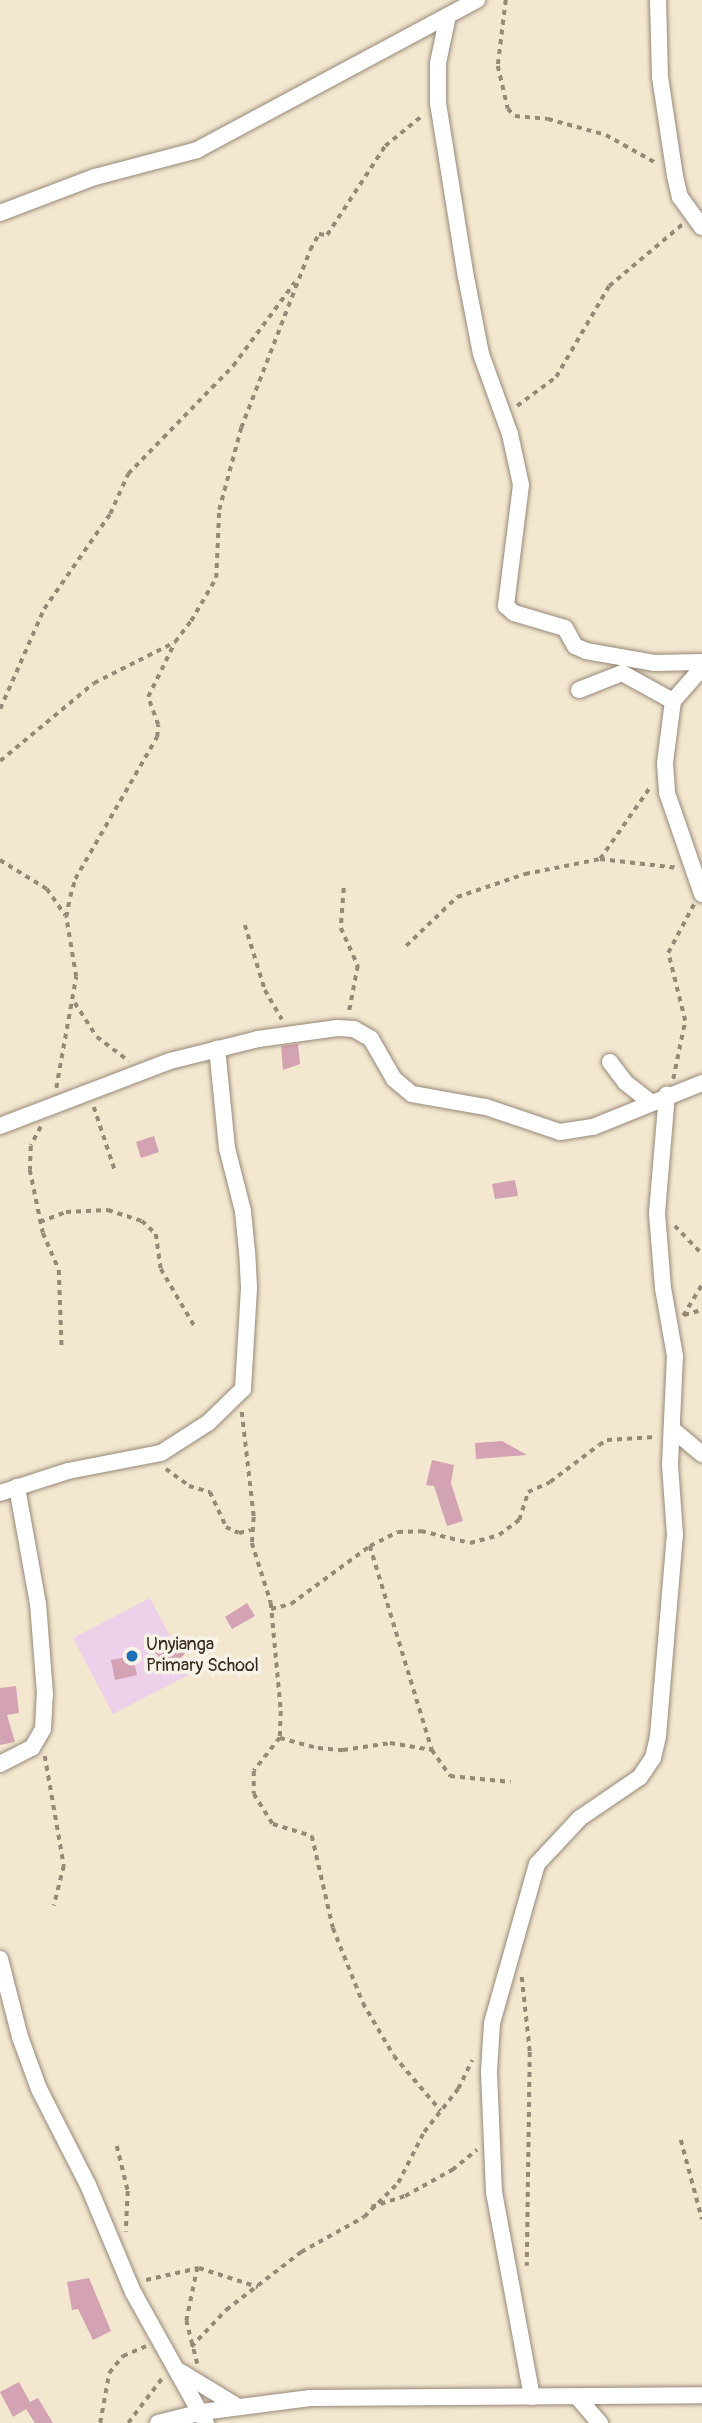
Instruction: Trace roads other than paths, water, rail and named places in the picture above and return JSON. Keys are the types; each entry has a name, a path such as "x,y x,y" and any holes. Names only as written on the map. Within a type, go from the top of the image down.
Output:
{"street":[{"path":"0,213 95,177 197,150 447,20 477,0"},
{"path":"658,0 660,77 675,176 696,222"},
{"path":"447,20 438,62 438,103 472,314 503,413 521,485 514,565 505,593 509,610 565,628 575,646 586,651 654,663 702,665"},
{"path":"701,892 667,793 665,763 673,701 702,665"},
{"path":"579,690 622,673 673,701"},
{"path":"0,1126 55,1104 90,1095 143,1070 217,1048 290,1033 344,1028 371,1039 394,1079 412,1094 486,1107 560,1132 593,1126 702,1083"},
{"path":"0,1493 78,1469 148,1458 208,1423 243,1389 250,1287 243,1212 227,1148 217,1048"},
{"path":"610,1062 625,1083 649,1102"},
{"path":"532,2397 501,2246 492,2127 492,2020 537,1864 565,1830 640,1777 653,1758 666,1681 675,1535 672,1426 676,1374 657,1213 671,1093"},
{"path":"672,1426 702,1454"},
{"path":"0,1764 39,1741 45,1694 38,1604 17,1487"},
{"path":"0,1959 28,2064 88,2185 128,2284 204,2417"},
{"path":"177,2367 237,2406"},
{"path":"158,2423 204,2417 237,2406 310,2398 579,2399 702,2395"},
{"path":"579,2399 600,2423"}],"place":[{"name":"Unyianga Primary School","path":"132,1656"}]}
